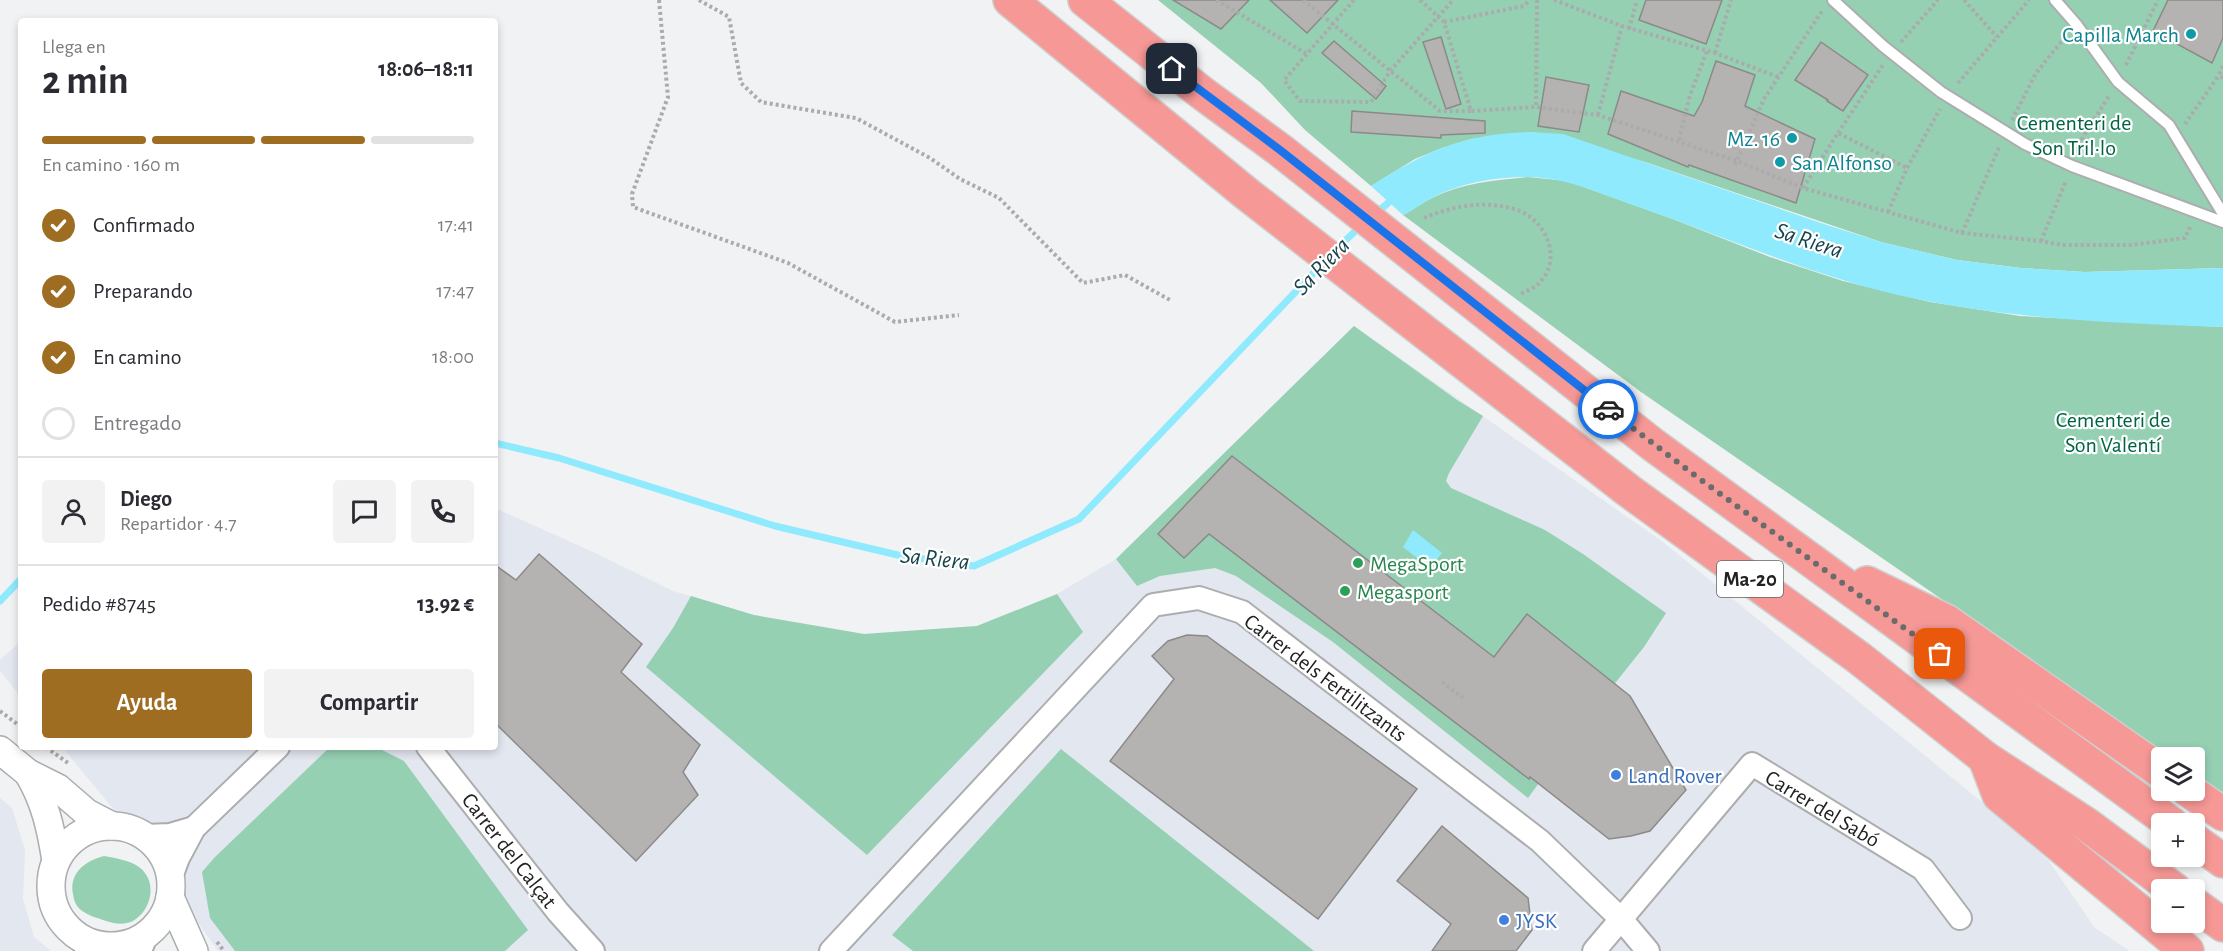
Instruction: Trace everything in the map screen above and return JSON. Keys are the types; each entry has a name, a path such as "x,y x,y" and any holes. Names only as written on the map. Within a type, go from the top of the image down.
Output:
{"highway":[{"name":"Ma-20","path":"1010,0 1247,194 1629,490 1858,658 1985,758 2086,824 2160,879"},
{"name":"Ma-20","path":"1085,0 1202,93 1280,150 1652,444 2157,813"},
{"path":"1790,546 1946,621 2151,764"},
{"path":"1985,758 2000,795 2187,951"},
{"path":"2204,801 2223,814"},
{"path":"2205,848 2223,861"},
{"path":"2205,912 2223,925"}],"street":[{"name":"Carrer dels Fertilitzants","path":"831,951 1153,604 1199,598 1242,612 1540,841 1621,919 1648,951"},
{"path":"0,750 28,773 58,788 87,813 112,826"},
{"path":"194,951 170,887 164,857 153,842 145,836 118,825 98,827 79,833 62,848 56,861 50,883 52,903 61,921 85,945 140,946 166,912 170,887 178,858 194,828 275,750"},
{"name":"Carrer del Calçat","path":"430,750 558,912 593,951"},
{"name":"Carrer del Sabó","path":"1621,919 1752,764 1923,868 1960,918"},
{"path":"28,773 40,792 50,824 56,861"},
{"path":"145,836 171,836 194,828"},
{"path":"1594,951 1621,919"}],"lane":[{"path":"1833,0 1891,52 1947,95 2035,149 2072,166 2223,222"},
{"path":"2055,0 2076,24 2118,82 2169,125 2223,214"}],"path":[{"path":"659,0 668,97 632,194 633,207 788,263 895,322 959,315"},
{"path":"699,0 729,17 741,83 761,102 856,118 930,158 960,179 999,198 1083,283 1125,275 1170,300"},
{"path":"1216,0 1307,54"},
{"path":"1303,0 1440,111 1536,107 1598,115 1679,140 1803,188 1962,233 2062,245 2131,245 2185,238 2198,212"},
{"path":"1354,0 1284,80 1300,101 1371,102 1390,71 1454,0"},
{"path":"1420,0 1444,22 1471,111"},
{"path":"1444,22 1524,6 1530,0"},
{"path":"1536,107 1537,0"},
{"path":"1554,0 1629,29 1715,53 1778,77"},
{"path":"1629,29 1637,0"},
{"path":"1715,53 1731,0"},
{"path":"1803,188 1891,52 1938,0"},
{"path":"1964,0 1997,37"},
{"path":"1888,212 1907,168 1947,95 2029,0"},
{"path":"2118,82 2158,0"},
{"path":"1736,163 1764,99 1822,10"},
{"path":"1598,115 1622,26"},
{"path":"1679,140 1690,95 1707,51"},
{"path":"2176,137 2221,76 2223,66"},
{"path":"1838,133 1907,168"},
{"path":"1424,218 1454,207 1477,204 1515,209 1533,219 1545,233 1550,250 1550,260 1539,284 1520,294"},
{"path":"1443,682 1463,698"},
{"path":"0,711 18,725"}],"shaded area":[{"path":"1354,326 1663,542 1983,803 2048,860 2095,928 2130,951 218,951 143,845 64,750 498,750 498,509 673,591 754,615 864,634 977,626 1057,594 1116,559"},
{"path":"18,644 18,693 0,671 0,660"},
{"path":"0,798 12,808 25,850 23,899 34,937 51,951 0,951"}],"green space":[{"name":"Cementeri de Son Tril·lo","path":"1158,0 2223,0 2223,268 2085,272 2021,268 1957,260 1881,242 1645,162 1532,132 1471,139 1442,148 1415,159 1371,186 1305,130 1261,83"},
{"name":"Cementeri de Son Valentí","path":"1528,177 1567,181 1770,257 1843,281 1930,302 2020,316 2223,327 2223,793 2205,780 2205,747 2156,747 1641,392 1403,215 1443,193 1491,181"},
{"name":"MegaSport","path":"1354,326 1483,416 1449,473 1446,481 1451,488 1545,530 1666,613 1644,647 1580,727 1528,798 1333,642 1236,576 1215,568 1160,576 1137,586 1116,559"},
{"path":"1057,594 1083,632 867,855 646,667 673,628 691,596 754,615 864,634 977,626"},
{"path":"1061,749 1314,951 913,951 892,935"},
{"path":"327,750 382,750 404,761 528,930 505,951 235,951 210,918 202,872"},
{"path":"104,856 139,867 149,880 148,903 145,910 133,921 113,923 87,914 79,908 73,897 72,887 76,874 91,861"}],"water":[{"path":"1509,133 1563,134 1824,224 1881,242 1957,260 2021,268 2085,272 2223,268 2223,327 2019,315 1898,295 1798,266 1596,192 1556,180 1515,177 1477,182 1441,193 1403,215 1371,186 1407,164 1458,142"},
{"path":"1413,530 1442,553 1430,568 1403,547"}],"building":[{"path":"1173,0 1249,0 1221,29"},
{"path":"1270,0 1338,0 1307,33"},
{"path":"1646,0 1722,0 1706,44 1639,20"},
{"name":"Capilla March","path":"2168,0 2223,0 2223,38 2212,63 2153,31"},
{"path":"1441,37 1461,104 1446,109 1423,42"},
{"path":"1334,41 1386,86 1376,99 1322,53"},
{"path":"1821,42 1868,75 1843,111 1795,80"},
{"path":"1716,61 1755,75 1745,106 1815,139 1796,203 1689,165 1688,167 1608,134 1621,91 1694,116 1702,102"},
{"path":"1546,77 1589,85 1579,132 1538,126"},
{"path":"1352,111 1485,121 1485,133 1441,135 1441,138 1351,132"},
{"path":"1232,456 1494,657 1527,614 1630,696 1686,790 1650,831 1609,839 1209,534 1184,558 1158,534"},
{"path":"539,554 642,644 621,672 700,745 683,772 698,795 636,861 498,726 498,567 516,580"},
{"path":"1187,635 1207,636 1417,789 1318,919 1110,761 1174,679 1152,656 1168,641"},
{"path":"1442,826 1528,898 1532,930 1516,951 1432,951 1451,924 1397,881"}],"waterway":[{"name":"Sa Riera","path":"1375,214 1394,198"},
{"name":"Sa Riera","path":"1335,250 1362,225"},
{"name":"Sa Riera","path":"498,444 559,458 775,526 902,556 974,566 1079,519 1323,263"},
{"name":"Sa Riera","path":"0,601 18,582"}],"way so far":[{"path":"1608,409 1790,546 1940,654"}],"place":[{"name":"Capilla March","path":"2191,34"},
{"name":"Mz. 16","path":"1792,138"},
{"name":"San Alfonso","path":"1780,162"},
{"name":"MegaSport","path":"1358,563"},
{"name":"Megasport","path":"1345,591"},
{"name":"Land Rover","path":"1616,775"},
{"name":"JYSK","path":"1504,920"}],"route":[{"path":"1172,69 1280,150 1608,409"}]}
